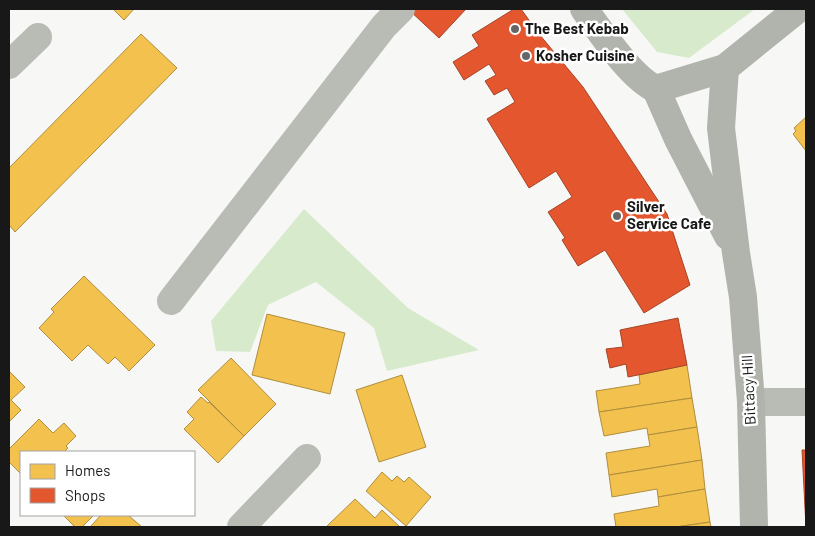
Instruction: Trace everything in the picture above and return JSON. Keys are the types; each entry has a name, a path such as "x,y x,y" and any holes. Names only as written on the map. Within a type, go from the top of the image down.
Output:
{"main road":[{"path":"584,9 622,59 647,85 656,89 725,68 798,9"},
{"name":"Bittacy Hill","path":"725,68 721,128 743,298 751,402 754,527"},
{"name":"Bittacy Hill","path":"656,89 678,139 736,253"}],"street":[{"path":"171,301 384,26 401,9"},
{"path":"9,65 38,37"},
{"path":"751,402 806,402"},
{"path":"241,527 307,458"}],"green space":[{"path":"622,9 755,9 689,58 657,52"},
{"path":"304,209 408,308 479,350 387,371 374,328 316,282 268,305 250,352 216,351 211,321"}],"building: Homes":[{"path":"113,9 134,9 124,20"},
{"path":"141,34 177,68 15,232 9,225 9,168"},
{"path":"806,117 806,151 793,134 796,131 794,128"},
{"path":"84,276 155,345 129,371 115,357 108,364 88,345 72,361 39,328 54,312 51,309"},
{"path":"267,314 345,333 330,394 252,375"},
{"path":"231,358 276,404 244,436 198,390"},
{"path":"687,365 692,398 599,412 596,391 640,384 639,375"},
{"path":"9,371 25,387 11,400 21,410 9,422"},
{"path":"402,375 426,447 379,462 356,390"},
{"path":"201,397 209,402 244,436 218,463 184,429 194,419 187,412"},
{"path":"692,398 697,427 648,435 647,428 604,436 599,412"},
{"path":"39,419 53,433 64,423 76,436 66,446 68,448 65,451 20,451 20,473 9,462 9,449"},
{"path":"697,427 702,460 609,475 606,453 650,446 648,435"},
{"path":"702,460 705,489 658,497 657,489 612,497 609,475"},
{"path":"382,472 392,481 397,476 404,482 409,477 431,497 406,526 366,491"},
{"path":"705,489 710,522 676,527 616,527 614,514 659,506 658,497"},
{"path":"355,499 375,518 382,510 400,527 326,527"},
{"path":"64,516 93,516 82,527 75,527"},
{"path":"100,516 129,516 142,527 90,527"},
{"path":"710,522 711,527 676,527"}],"building: Shops":[{"path":"408,9 466,9 439,38"},
{"path":"514,9 521,9 583,87 667,214 690,285 644,313 605,250 578,266 562,240 565,238 548,212 572,197 556,171 529,188 487,119 515,102 507,88 494,95 485,81 496,75 489,64 464,80 453,62 479,46 472,35"},
{"path":"678,318 687,365 628,377 626,364 610,368 606,349 623,347 620,330"},
{"path":"802,450 806,450 806,527"}],"place":[{"name":"The Best Kebab","path":"515,29"},
{"name":"Kosher Cuisine","path":"526,56"},
{"name":"Silver Service Cafe","path":"617,216"}]}
